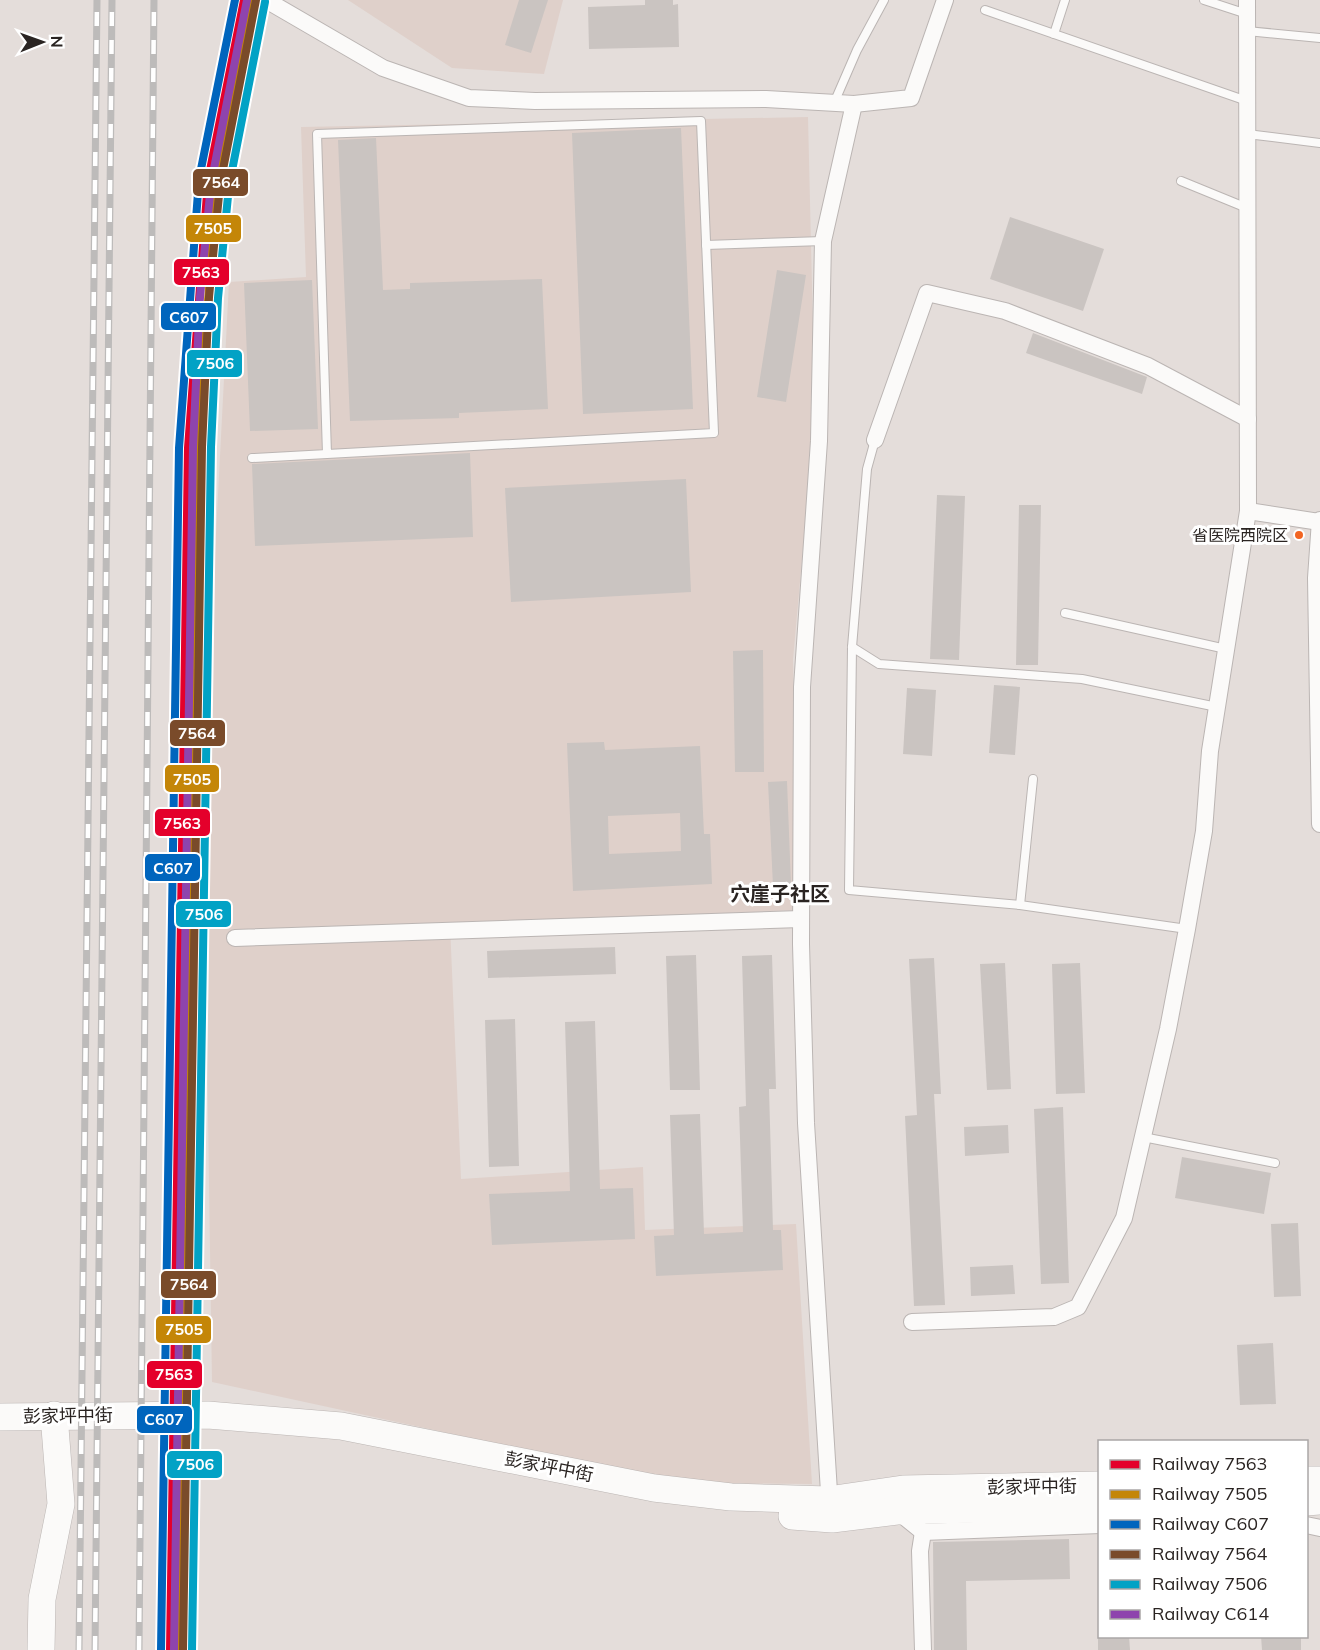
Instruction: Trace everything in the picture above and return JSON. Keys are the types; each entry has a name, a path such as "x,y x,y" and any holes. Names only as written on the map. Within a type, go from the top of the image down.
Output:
{"main road":[{"name":"彭家坪中街","path":"0,1418 54,1424 339,1444 650,1506 730,1515 830,1510 897,1511 1098,1506"},
{"name":"彭家坪中街","path":"0,1435 54,1424"},
{"path":"40,1650 42,1599 61,1504 54,1424"},
{"name":"彭家坪中街","path":"830,1510 903,1489 1098,1485"}],"street":[{"path":"266,0 383,68 469,98 535,101 766,99 854,104 911,98 945,0"},
{"path":"912,1322 1054,1317 1078,1307 1124,1218 1168,1029 1204,831 1209,751 1248,511 1247,15"},
{"path":"830,1510 806,1123 801,919 802,687 819,441 823,241 854,104"},
{"path":"875,440 927,293 1005,311 1148,366 1248,419"},
{"path":"1248,511 1320,521 1316,578 1320,824"},
{"path":"235,938 801,919"},
{"path":"897,1511 923,1532 1098,1525"},
{"path":"923,1532 920,1551 923,1650"}],"lane":[{"path":"834,103 857,50 884,0"},
{"path":"1054,34 1065,0"},
{"path":"1204,0 1320,38"},
{"path":"985,10 1247,100"},
{"path":"252,458 327,454 714,433 701,121 317,134 327,454"},
{"path":"1247,134 1320,143"},
{"path":"1181,181 1247,208"},
{"path":"706,245 823,241"},
{"path":"875,440 867,469 852,647 849,890 1020,905 1186,929"},
{"path":"1065,613 1226,649"},
{"path":"852,647 879,664 1082,679 1217,707"},
{"path":"1020,905 1033,779"},
{"path":"1143,1137 1275,1163"}],"shaded area":[{"path":"348,0 563,0 544,74 452,68"},
{"path":"808,117 815,413 793,660 798,910 450,925 461,1179 643,1167 645,1230 796,1224 812,1484 679,1483 212,1382 203,785 229,282 306,277 301,127"}],"building":[{"path":"519,0 548,0 531,53 505,45"},
{"path":"645,0 673,0 673,5 678,4 679,47 589,49 588,7 645,5"},
{"path":"681,128 693,409 583,414 572,133"},
{"path":"376,138 383,290 410,289 410,283 542,279 548,409 459,413 459,418 350,421 338,140"},
{"path":"1010,217 1104,249 1083,311 990,279"},
{"path":"777,270 806,275 786,402 757,397"},
{"path":"312,280 318,429 250,431 244,283"},
{"path":"1033,333 1147,377 1142,394 1026,353"},
{"path":"470,453 473,537 255,546 252,464"},
{"path":"686,479 691,592 511,602 505,488"},
{"path":"937,495 965,496 959,660 930,659"},
{"path":"1019,505 1041,505 1038,665 1016,665"},
{"path":"763,650 764,772 735,772 733,651"},
{"path":"994,685 1020,687 1015,755 989,753"},
{"path":"907,688 936,690 932,756 903,754"},
{"path":"604,742 605,750 700,746 704,834 710,834 712,884 573,891 567,743","holes":["680,813 681,851 609,854 608,816"]},
{"path":"787,781 791,885 773,886 768,782"},
{"path":"615,947 616,974 488,978 487,951"},
{"path":"696,955 700,1090 670,1090 666,956"},
{"path":"772,955 776,1089 769,1089 773,1230 781,1230 783,1270 656,1276 654,1236 674,1235 670,1115 700,1114 704,1234 743,1232 739,1107 746,1106 742,956"},
{"path":"934,958 941,1094 934,1094 945,1305 914,1306 905,1116 917,1115 909,959"},
{"path":"1005,963 1011,1089 987,1090 980,964"},
{"path":"1080,963 1085,1093 1056,1094 1052,964"},
{"path":"515,1019 519,1166 489,1167 485,1020"},
{"path":"595,1021 600,1189 633,1188 635,1239 492,1245 489,1194 570,1191 565,1022"},
{"path":"1063,1107 1069,1283 1041,1284 1034,1109"},
{"path":"1008,1125 1009,1153 965,1156 964,1127"},
{"path":"1182,1157 1271,1173 1264,1214 1175,1198"},
{"path":"1298,1223 1301,1296 1274,1297 1271,1224"},
{"path":"1013,1265 1015,1294 971,1296 970,1267"},
{"path":"1273,1343 1276,1404 1240,1405 1237,1345"},
{"path":"1069,1539 1070,1579 966,1581 967,1650 934,1650 933,1542"},
{"path":"1098,1638 1129,1638 1130,1650 1098,1650"},
{"path":"1261,1638 1301,1638 1301,1650 1262,1650"}],"railway":[{"path":"79,1650 97,0"},
{"path":"95,1650 112,0"},
{"path":"139,1650 154,0"}],"rail line":[{"name":"C607","path":"161,1650 179,448 199,179 235,0"},
{"name":"7563","path":"170,1650 188,448 208,180 244,0"},
{"name":"C614","path":"174,1650 193,447 200,297 211,184 247,0"},
{"name":"7564","path":"183,1650 202,447 209,297 220,185 256,0"},
{"name":"7505","path":"179,1650 197,448 217,181 253,2"},
{"name":"7506","path":"192,1650 211,447 218,298 229,186 265,2"}],"place":[{"name":"省医院西院区","path":"1299,535"}],"district":[{"name":"穴崖子社区","path":"780,894"}]}
